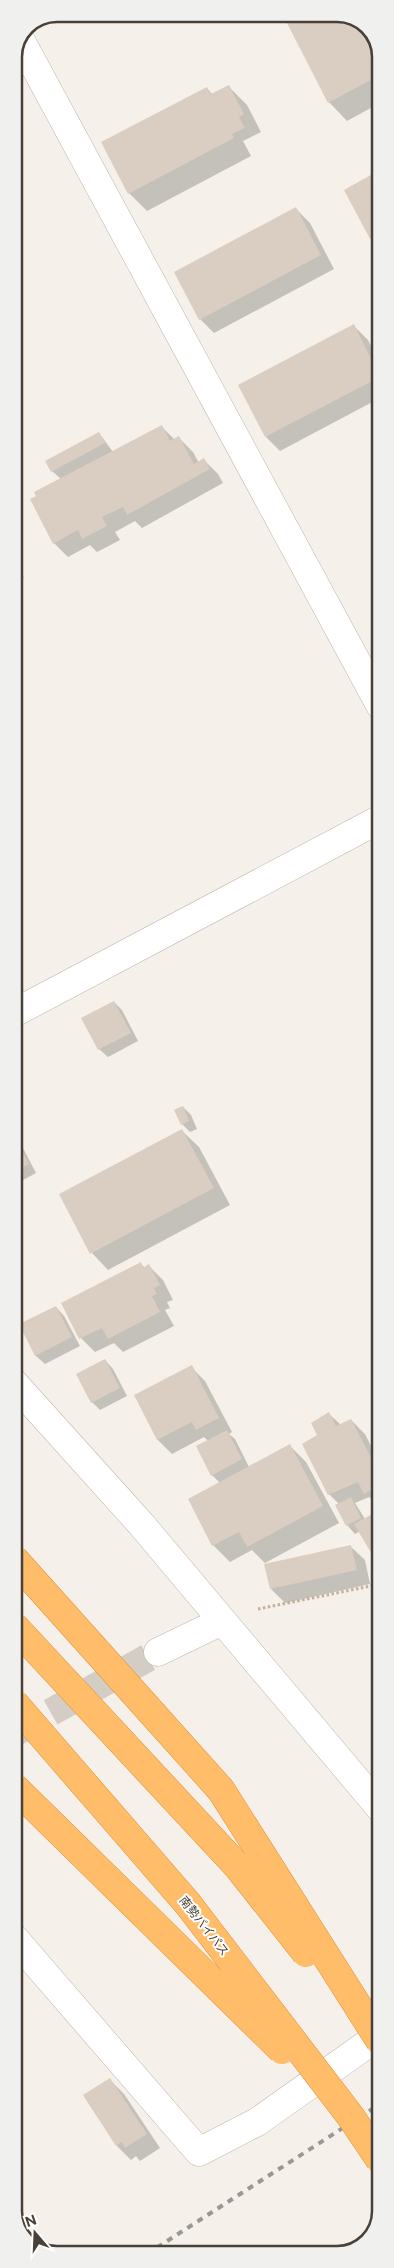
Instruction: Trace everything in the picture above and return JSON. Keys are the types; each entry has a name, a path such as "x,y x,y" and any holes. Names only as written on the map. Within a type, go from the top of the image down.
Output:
{"highway":[{"path":"23,1569 221,1790 372,2028"},
{"path":"23,1635 238,1867 372,2039"},
{"name":"南勢バイパス","path":"23,1713 188,1904 351,2117 372,2148"},
{"path":"23,1796 351,2117"}],"street":[{"path":"24,47 371,690"},
{"path":"22,1009 371,824"},
{"path":"23,1393 141,1524 372,1798"},
{"path":"158,1652 222,1620"},
{"path":"23,1948 199,2152 257,2122 372,2041"}],"path":[{"path":"222,1620 256,1609 372,1586"}],"building":[{"path":"287,23 339,23 350,25 360,31 370,46 371,80 328,103"},
{"path":"229,85 244,114 239,117 245,128 232,134 234,138 128,194 101,142 207,87 211,94"},
{"path":"371,175 370,239 344,190"},
{"path":"296,207 321,255 199,320 174,272"},
{"path":"354,324 371,359 371,382 265,437 238,385"},
{"path":"162,425 170,441 179,436 194,464 204,458 210,469 127,515 123,507 102,517 107,526 82,539 78,530 53,544 30,499 36,496 34,492"},
{"path":"99,432 105,443 51,472 45,461"},
{"path":"114,1001 131,1033 98,1050 81,1018"},
{"path":"183,1106 189,1121 181,1125 174,1110"},
{"path":"182,1129 214,1188 90,1254 59,1194"},
{"path":"23,1152 29,1164 23,1167"},
{"path":"141,1262 143,1268 149,1264 160,1285 154,1288 157,1294 152,1296 160,1312 108,1339 102,1328 79,1339 61,1303"},
{"path":"56,1306 72,1337 35,1356 23,1331 23,1322"},
{"path":"105,1359 120,1388 91,1403 76,1374"},
{"path":"192,1365 219,1418 196,1430 192,1422 157,1440 134,1395"},
{"path":"329,1412 336,1426 351,1419 372,1459 372,1490 364,1494 358,1482 328,1495 302,1444 317,1435 311,1423"},
{"path":"227,1430 242,1459 211,1476 196,1446"},
{"path":"290,1444 323,1506 247,1547 239,1532 212,1546 188,1499"},
{"path":"351,1497 361,1518 346,1526 335,1505"},
{"path":"372,1514 372,1550 370,1551 354,1524"},
{"path":"351,1545 357,1570 270,1589 264,1564"},
{"path":"110,2078 147,2134 125,2148 122,2142 116,2146 83,2095"}],"tunnel":[{"path":"23,1728 158,1652"}],"railway":[{"path":"161,2245 372,2109"}]}
